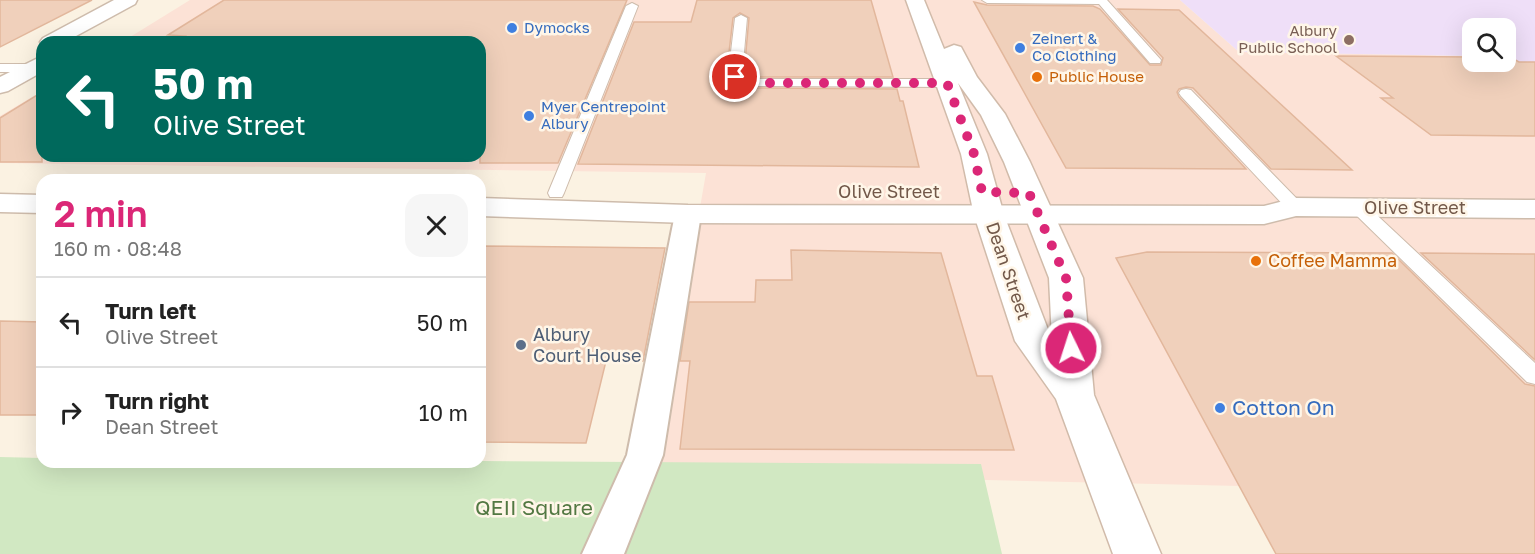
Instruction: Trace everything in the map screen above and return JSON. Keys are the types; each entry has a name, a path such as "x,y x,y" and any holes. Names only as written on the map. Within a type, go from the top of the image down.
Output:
{"street":[{"name":"Dean Street","path":"915,0 974,154 986,204 1033,341 1074,395 1137,554"},
{"name":"Dean Street","path":"932,0 966,78 993,114 1066,278 1074,395"},
{"path":"63,36 135,3"},
{"path":"87,36 135,3"},
{"path":"0,73 36,50"},
{"path":"0,73 36,67"},
{"path":"0,190 36,190"},
{"name":"Olive Street","path":"486,192 1034,204 1264,214 1295,207 1535,209"},
{"path":"0,203 36,204"},
{"name":"Olive Street","path":"486,207 688,214 986,204"},
{"path":"603,554 645,455 688,214"}],"lane":[{"path":"987,0 1102,1 1155,60"},
{"path":"556,193 632,6"},
{"path":"741,18 735,77 752,83 947,83"},
{"path":"1186,93 1295,207"},
{"path":"1359,208 1535,376"}],"shaded area":[{"path":"190,0 1180,0 1239,52 1462,56 1462,72 1504,72 1535,90 1535,554 1276,554 1240,486 654,472 706,173 0,163 0,116 36,95 36,162 486,162 486,36 132,36"},
{"name":"Albury Public School","path":"1180,0 1535,0 1535,90 1504,72 1516,72 1516,18 1462,18 1462,56 1239,52"}],"green space":[{"name":"QEII Square","path":"0,457 36,458 36,468 486,468 486,461 981,464 1002,554 0,554"}],"building":[{"path":"0,0 92,0 0,47"},
{"name":"Myer Centrepoint Albury","path":"224,0 627,0 558,163 480,163 486,162 486,36 168,35"},
{"path":"697,0 871,0 893,77 753,77 744,73 749,18 740,13 733,18 726,78 747,88 897,89 900,101 903,101 919,167 578,164 634,22 691,22"},
{"path":"974,2 987,5 1093,6 1100,9 1150,65 1161,65 1163,58 1118,9 1179,10 1352,170 1271,169 1193,88 1186,87 1179,89 1177,92 1179,97 1246,169 1066,168"},
{"path":"1336,56 1462,57 1462,72 1516,72 1516,60 1535,62 1535,136 1431,135 1381,98 1393,98"},
{"path":"36,96 36,162 0,162 0,118"},
{"name":"Albury Court House","path":"486,246 665,248 643,361 606,361 586,443 486,442"},
{"path":"791,250 941,253 977,376 992,376 1014,450 680,449 690,361 680,361 689,302 755,302 756,280 792,280"},
{"path":"1147,252 1392,253 1525,384 1535,386 1535,554 1276,554 1116,258"},
{"path":"1421,253 1535,254 1535,360"},
{"path":"0,321 36,322 36,415 0,415"}],"place":[{"name":"Dymocks","path":"512,28"},
{"name":"Albury Public School","path":"1349,40"},
{"name":"Zeinert & Co Clothing","path":"1020,48"},
{"name":"Public House","path":"1037,77"},
{"name":"Myer Centrepoint Albury","path":"529,116"},
{"name":"Coffee Mamma","path":"1256,261"},
{"name":"Albury Court House","path":"521,345"},
{"name":"Cotton On","path":"1220,408"}],"route":[{"path":"735,77 752,83 947,83 974,154 982,192 1029,193 1066,278 1071,348"}]}
